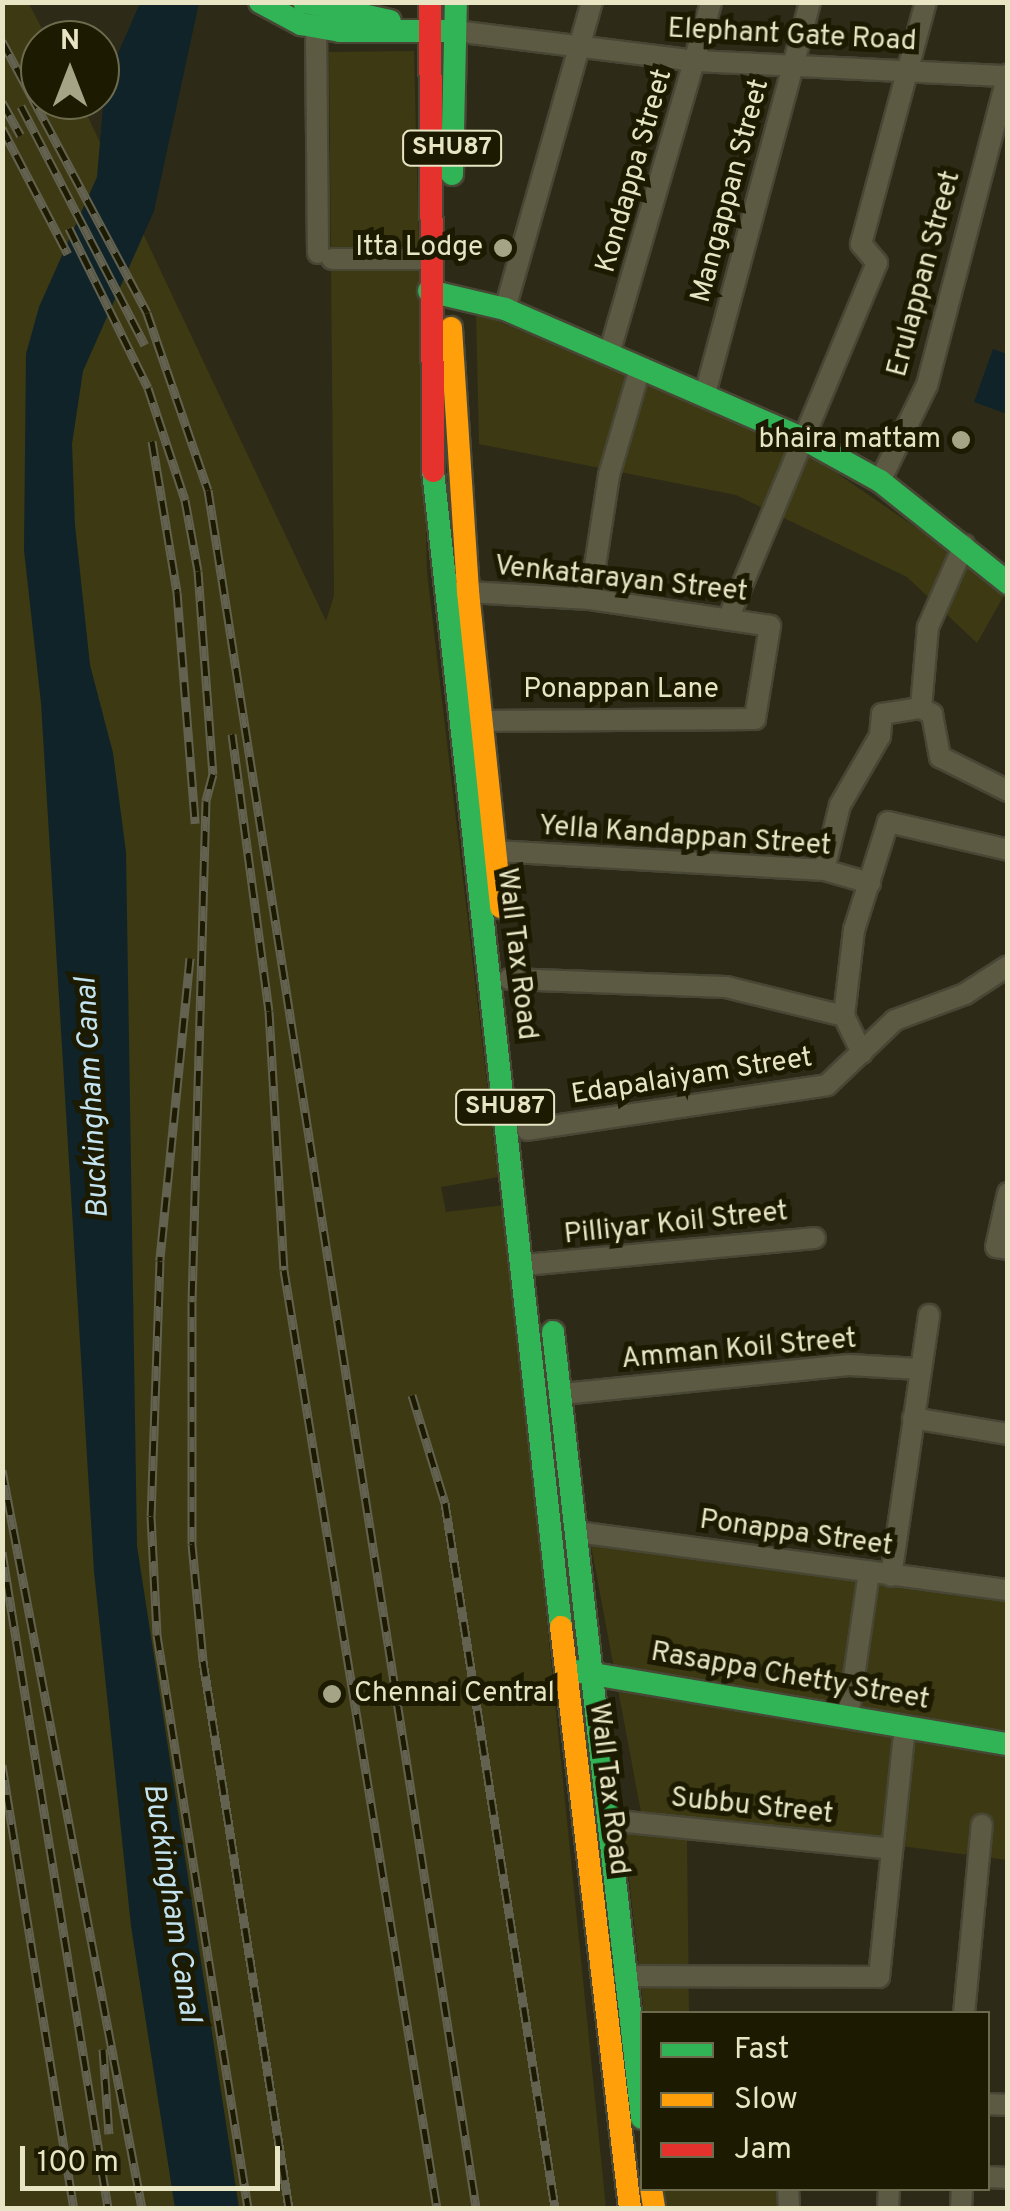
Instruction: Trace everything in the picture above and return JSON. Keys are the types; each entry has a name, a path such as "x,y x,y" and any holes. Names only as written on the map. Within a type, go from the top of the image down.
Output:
{"main road":[{"path":"260,2 316,26 382,35 402,28 456,31"},
{"path":"304,2 383,16 402,28"},
{"name":"Wall Tax Road","path":"430,2 430,259 439,292 508,979 527,1130 562,1669 630,2208"},
{"name":"Wall Tax Road","path":"456,2 439,292 435,529 534,1265 563,1394 606,1820 640,2093"},
{"path":"439,292 506,309 802,438 880,481 1008,583"},
{"name":"Rasappa Chetty Street","path":"562,1669 1008,1744"}],"street":[{"path":"506,309 592,2"},
{"name":"Kondappa Street","path":"610,354 711,2"},
{"name":"Mangappan Street","path":"705,394 810,2"},
{"path":"728,619 877,263 861,244 926,2"},
{"path":"316,26 325,256 430,259"},
{"name":"Elephant Gate Road","path":"456,31 580,51 696,61 1007,75"},
{"name":"Erulappan Street","path":"880,481 927,385 1007,75"},
{"path":"590,599 609,475 640,368"},
{"path":"921,708 928,626 964,545"},
{"name":"Venkatarayan Street","path":"468,592 590,599 768,624 758,716"},
{"path":"824,870 840,805 880,736 882,714 921,708 932,714 940,756 1008,790"},
{"name":"Ponappan Lane","path":"484,721 758,716"},
{"path":"862,1053 844,1016 854,930 888,822 1008,850"},
{"name":"Yella Kandappan Street","path":"495,851 824,870 870,884"},
{"name":"Edapalaiyam Street","path":"527,1130 827,1085 895,1020 966,994 1008,966"},
{"path":"508,979 726,988 844,1016"},
{"path":"1008,1193 996,1247 1008,1249"},
{"name":"Pilliyar Koil Street","path":"534,1265 814,1238"},
{"path":"891,1576 929,1315"},
{"name":"Amman Koil Street","path":"563,1394 849,1366 920,1369"},
{"path":"914,1418 1008,1434"},
{"name":"Ponappa Street","path":"578,1532 1008,1590"},
{"path":"848,1718 868,1572"},
{"path":"624,1976 879,1977 905,1728"},
{"name":"Subbu Street","path":"606,1820 891,1849"},
{"path":"964,2011 982,1825"}],"shaded area":[{"path":"28,2 37,20 20,20 20,120 89,120 326,621 334,596 329,52 414,51 427,572 498,1177 441,1187 446,1212 505,1205 606,2208 3,2208 2,3"},
{"path":"476,312 806,452 1007,590 977,643 907,577 736,495 479,444"},
{"path":"589,1535 1007,1592 1007,1860 641,1812"},
{"path":"624,1834 687,1840 689,2011 644,2011"},
{"path":"663,2191 791,2191 791,2208 663,2208"}],"water":[{"name":"Buckingham Canal","path":"140,3 199,3 154,211 83,371 72,444 75,525 90,665 113,753 126,852 137,1546 239,2208 175,2208 131,1926 94,1571 41,703 24,550 26,354 39,307 97,177 102,120 120,120 120,49"},
{"path":"993,349 1007,354 1007,414 974,402"}],"railway":[{"path":"2,41 147,313 208,490 476,2208"},
{"path":"2,102 20,135"},
{"path":"28,120 145,345"},
{"path":"2,128 68,254"},
{"path":"69,228 148,388 185,500 198,571 213,774 206,801 192,1302 192,1544 203,1661 289,2208"},
{"path":"152,441 177,592 195,823"},
{"path":"232,734 269,1011 284,1270 437,2208"},
{"path":"190,958 160,1261 151,1516 157,1635 248,2208"},
{"path":"412,1395 445,1503 555,2208"},
{"path":"2,1470 142,2208"},
{"path":"2,1552 108,2208"},
{"path":"2,1765 74,2208"},
{"path":"103,2049 109,2134"}],"traffic: fast":[{"path":"260,2 301,24 340,31 451,31"},
{"path":"304,2 390,21"},
{"path":"452,174 456,2"},
{"path":"429,291 505,309 802,438 880,481 1008,583"},
{"path":"433,471 561,1627"},
{"path":"553,1332 640,2100"},
{"path":"575,1671 1008,1744"}],"traffic: slow":[{"path":"451,328 468,592 501,907"},
{"path":"561,1627 630,2208"},
{"path":"651,2191 654,2208"}],"traffic: jam":[{"path":"430,2 433,471"}],"place":[{"name":"Itta Lodge","path":"503,248"},
{"name":"bhaira mattam","path":"961,440"},
{"name":"Chennai Central","path":"332,1694"}]}
